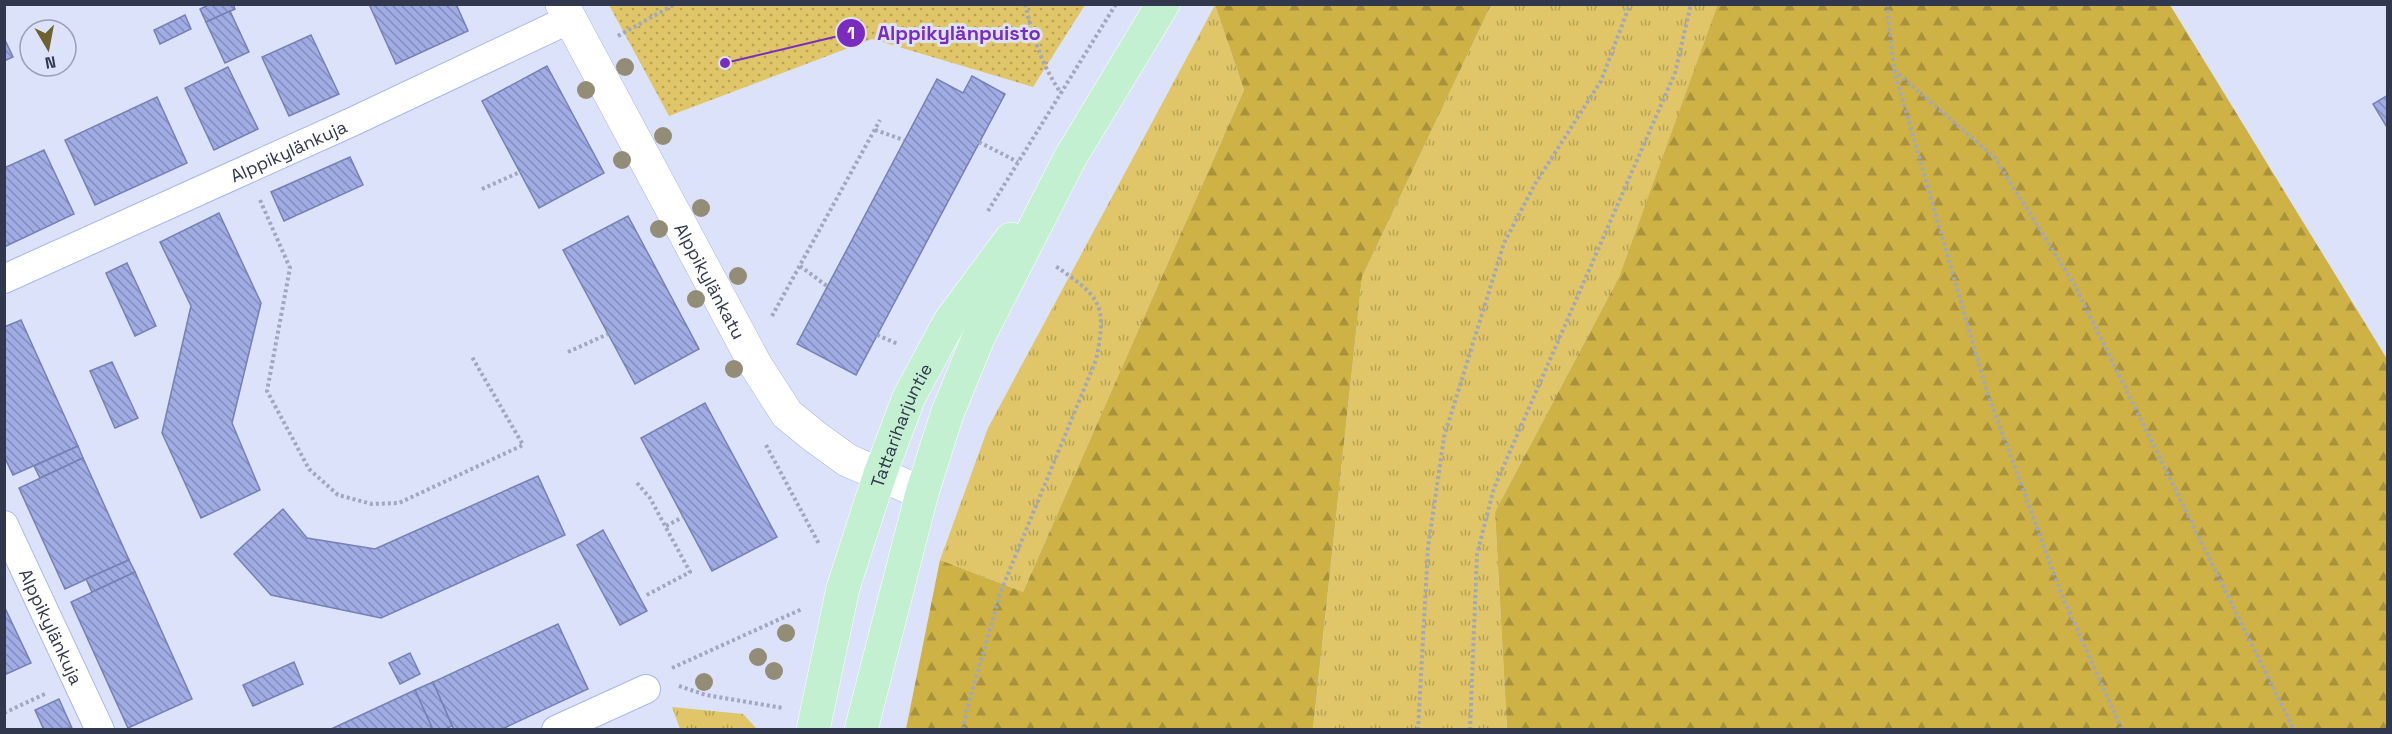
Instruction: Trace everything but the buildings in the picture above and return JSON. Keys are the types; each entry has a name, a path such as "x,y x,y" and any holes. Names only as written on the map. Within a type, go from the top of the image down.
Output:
{"main road":[{"name":"Tattariharjuntie","path":"861,729 922,493 946,414 979,336 1070,158 1163,4"},
{"name":"Tattariharjuntie","path":"803,719 880,474 909,397 950,321 1070,158"}],"street":[{"name":"Alppikylänkuja","path":"4,279 246,170 566,12"},
{"name":"Alppikylänkatu","path":"566,12 755,364 787,414 847,460 922,493"},
{"name":"Alppikylänkuja","path":"4,525 100,729"},
{"path":"556,729 646,689"}],"path":[{"path":"617,37 675,4"},
{"path":"1025,4 1034,40 1049,75 1061,93"},
{"path":"982,220 1116,4"},
{"path":"1418,729 1419,671 1428,548 1444,437 1504,243 1535,184 1601,81 1630,4"},
{"path":"1470,729 1477,554 1494,488 1675,73 1691,4"},
{"path":"1887,4 1894,70 1986,389 2063,598 2122,729"},
{"path":"1894,70 1995,158 2074,284 2294,729"},
{"path":"772,315 880,120"},
{"path":"875,130 904,140"},
{"path":"979,142 1018,162"},
{"path":"246,170 290,268 267,391 309,469 338,495 372,504 399,503 523,445 472,357"},
{"path":"482,189 520,172"},
{"path":"963,729 1001,591 1096,360 1103,328 1096,300 1087,288 1051,263"},
{"path":"800,266 827,286"},
{"path":"568,352 608,334"},
{"path":"877,334 904,347"},
{"path":"637,483 650,498 690,572 645,596"},
{"path":"666,526 683,517"},
{"path":"646,689 666,670 803,609"},
{"path":"4,713 77,680"},
{"path":"646,689 670,684 803,719"}],"green space":[{"path":"1718,4 2170,5 2387,359 2387,729 1507,729 1495,512 1619,277"},
{"path":"609,5 1085,5 1033,87 872,39 669,116"},
{"path":"1215,5 1244,90 1023,592 940,560 988,428"},
{"path":"1215,5 1491,5 1362,277 1313,729 906,729 940,560 1023,592 1244,90"},
{"path":"1491,5 1718,5 1619,277 1495,512 1507,729 1313,730 1362,277"},
{"path":"672,707 743,714 757,729 680,729"}],"place":[{"name":"Alppikylänpuisto","path":"725,63"}]}
